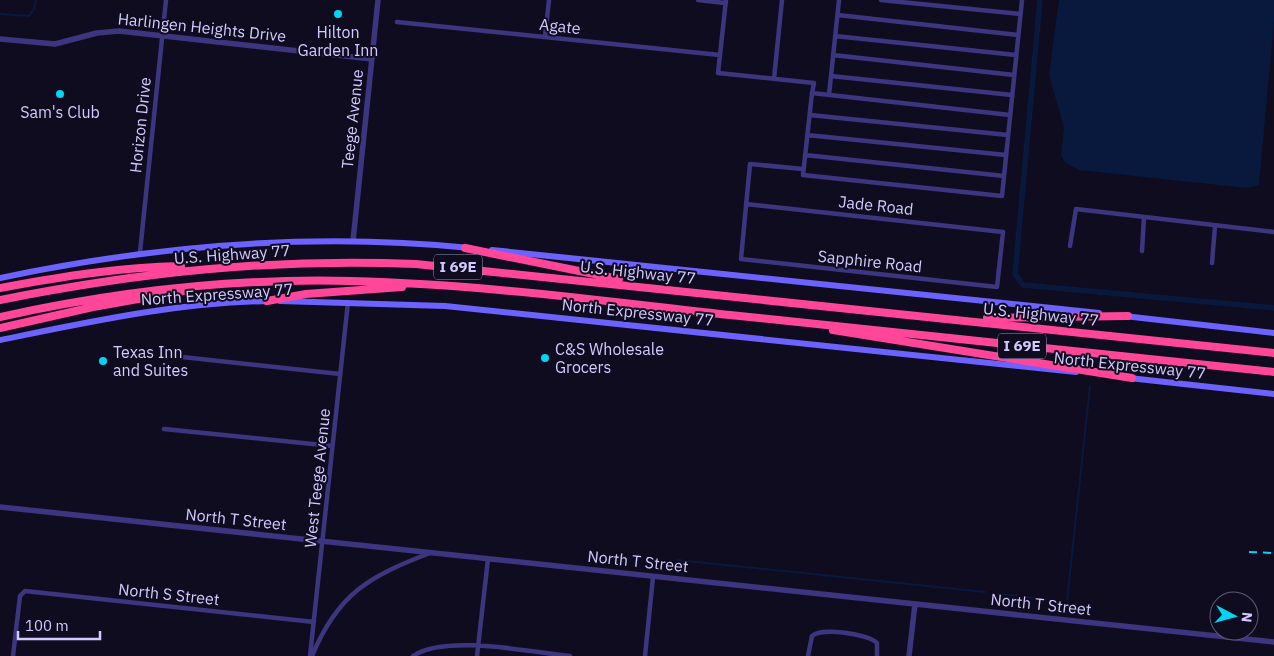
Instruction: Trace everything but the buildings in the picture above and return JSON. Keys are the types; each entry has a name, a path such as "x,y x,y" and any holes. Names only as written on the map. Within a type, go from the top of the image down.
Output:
{"highway":[{"path":"465,248 606,277 710,293"},
{"name":"U.S. Highway 77","path":"0,300 89,283 205,268 352,261 416,264 710,293 1274,354"},
{"path":"0,288 77,274 141,267 205,268"},
{"name":"U.S. Highway 77","path":"0,317 50,306 133,292 197,287 350,281 430,285 1274,372"},
{"path":"267,301 306,294 430,285"},
{"path":"0,328 127,300 185,292 197,287"},
{"path":"903,314 1014,319 1128,316"},
{"path":"769,319 919,346 1132,378"}],"main road":[{"path":"0,278 140,252 221,245 354,242 465,248 1128,316 1274,333"},
{"name":"North Expressway 77","path":"0,340 121,316 267,301 445,306 1274,394"}],"street":[{"name":"Horizon Drive","path":"140,252 166,0"},
{"name":"Teege Avenue","path":"354,242 378,0"},
{"path":"545,38 549,0"},
{"path":"698,0 726,1 718,73 814,84 803,175 1002,196 1022,0"},
{"path":"774,80 782,0"},
{"path":"829,95 839,0"},
{"path":"881,0 1020,14"},
{"path":"838,15 1018,35"},
{"name":"Agate","path":"397,22 720,55"},
{"name":"Harlingen Heights Drive","path":"0,39 55,44 109,31 372,60"},
{"path":"835,36 1016,55"},
{"path":"833,56 1014,75"},
{"path":"831,76 1012,95"},
{"path":"812,93 1010,115"},
{"path":"810,115 1008,135"},
{"path":"807,135 1006,155"},
{"path":"805,155 1004,176"},
{"path":"746,204 750,164 803,169"},
{"name":"Jade Road","path":"746,204 1003,232 997,287"},
{"name":"Sapphire Road","path":"746,204 741,259 997,287"},
{"path":"1070,246 1076,209 1274,232"},
{"path":"1142,251 1144,217"},
{"path":"1212,262 1215,226"},
{"name":"West Teege Avenue","path":"311,656 348,302"},
{"path":"173,356 340,374"},
{"path":"164,429 332,446"},
{"name":"North T Street","path":"0,507 1274,642"},
{"path":"311,656 330,619 351,595 366,582 390,569 430,553"},
{"path":"477,656 488,559"},
{"path":"645,656 653,577"},
{"name":"North S Street","path":"13,656 22,593 29,591 314,622"},
{"path":"909,656 915,604"},
{"path":"808,656 812,636 824,631 870,637 877,643 877,656"},
{"path":"412,656 438,645 455,644 570,656"}],"water":[{"path":"1059,0 1274,0 1274,21 1259,185 1247,188 1079,170 1065,162 1061,155 1064,128 1049,75"}],"waterway":[{"path":"0,14 29,16 34,9 36,0"},
{"path":"1040,0 1015,274 1023,285 1274,308"},
{"path":"1067,601 1090,386"},
{"path":"677,560 985,592"},
{"path":"998,594 1046,599"}],"railway":[{"path":"1249,552 1274,553"}],"place":[{"name":"Hilton Garden Inn","path":"338,14"},
{"name":"Sam's Club","path":"60,94"},
{"name":"C&S Wholesale Grocers","path":"545,358"},
{"name":"Texas Inn and Suites","path":"103,361"}]}
